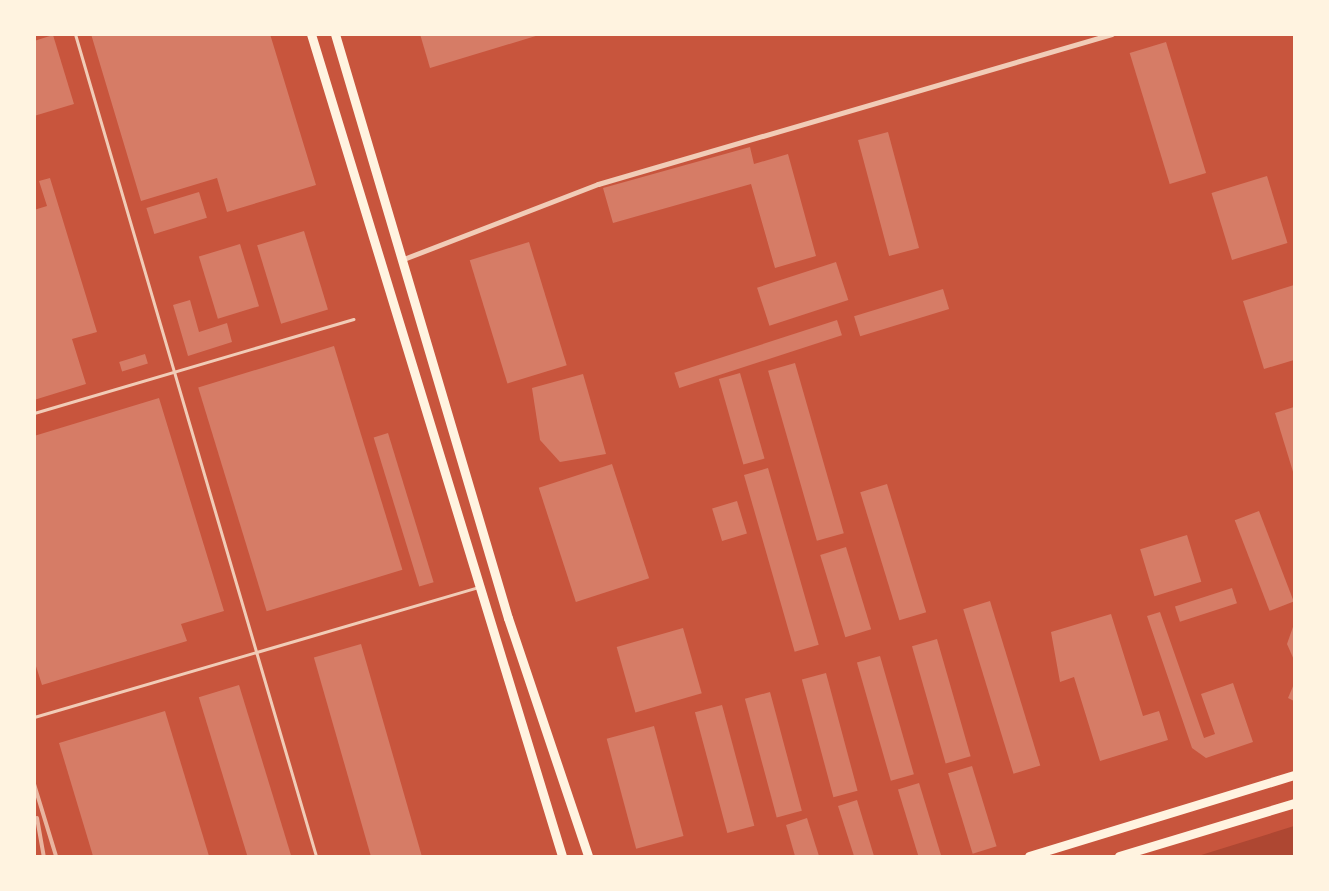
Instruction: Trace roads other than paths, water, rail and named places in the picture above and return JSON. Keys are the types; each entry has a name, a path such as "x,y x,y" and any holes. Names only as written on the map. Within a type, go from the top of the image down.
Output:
{"main road":[{"path":"311,34 476,588 562,856"},
{"path":"335,34 508,618 588,856"},
{"path":"1029,856 1294,775"},
{"path":"1119,856 1294,803"}],"street":[{"path":"401,260 598,184 1112,34"}],"lane":[{"path":"75,34 316,856"},
{"path":"34,413 353,319"},
{"path":"34,717 476,588"}],"railway":[{"path":"34,784 56,856"},
{"path":"37,818 44,856"}]}
